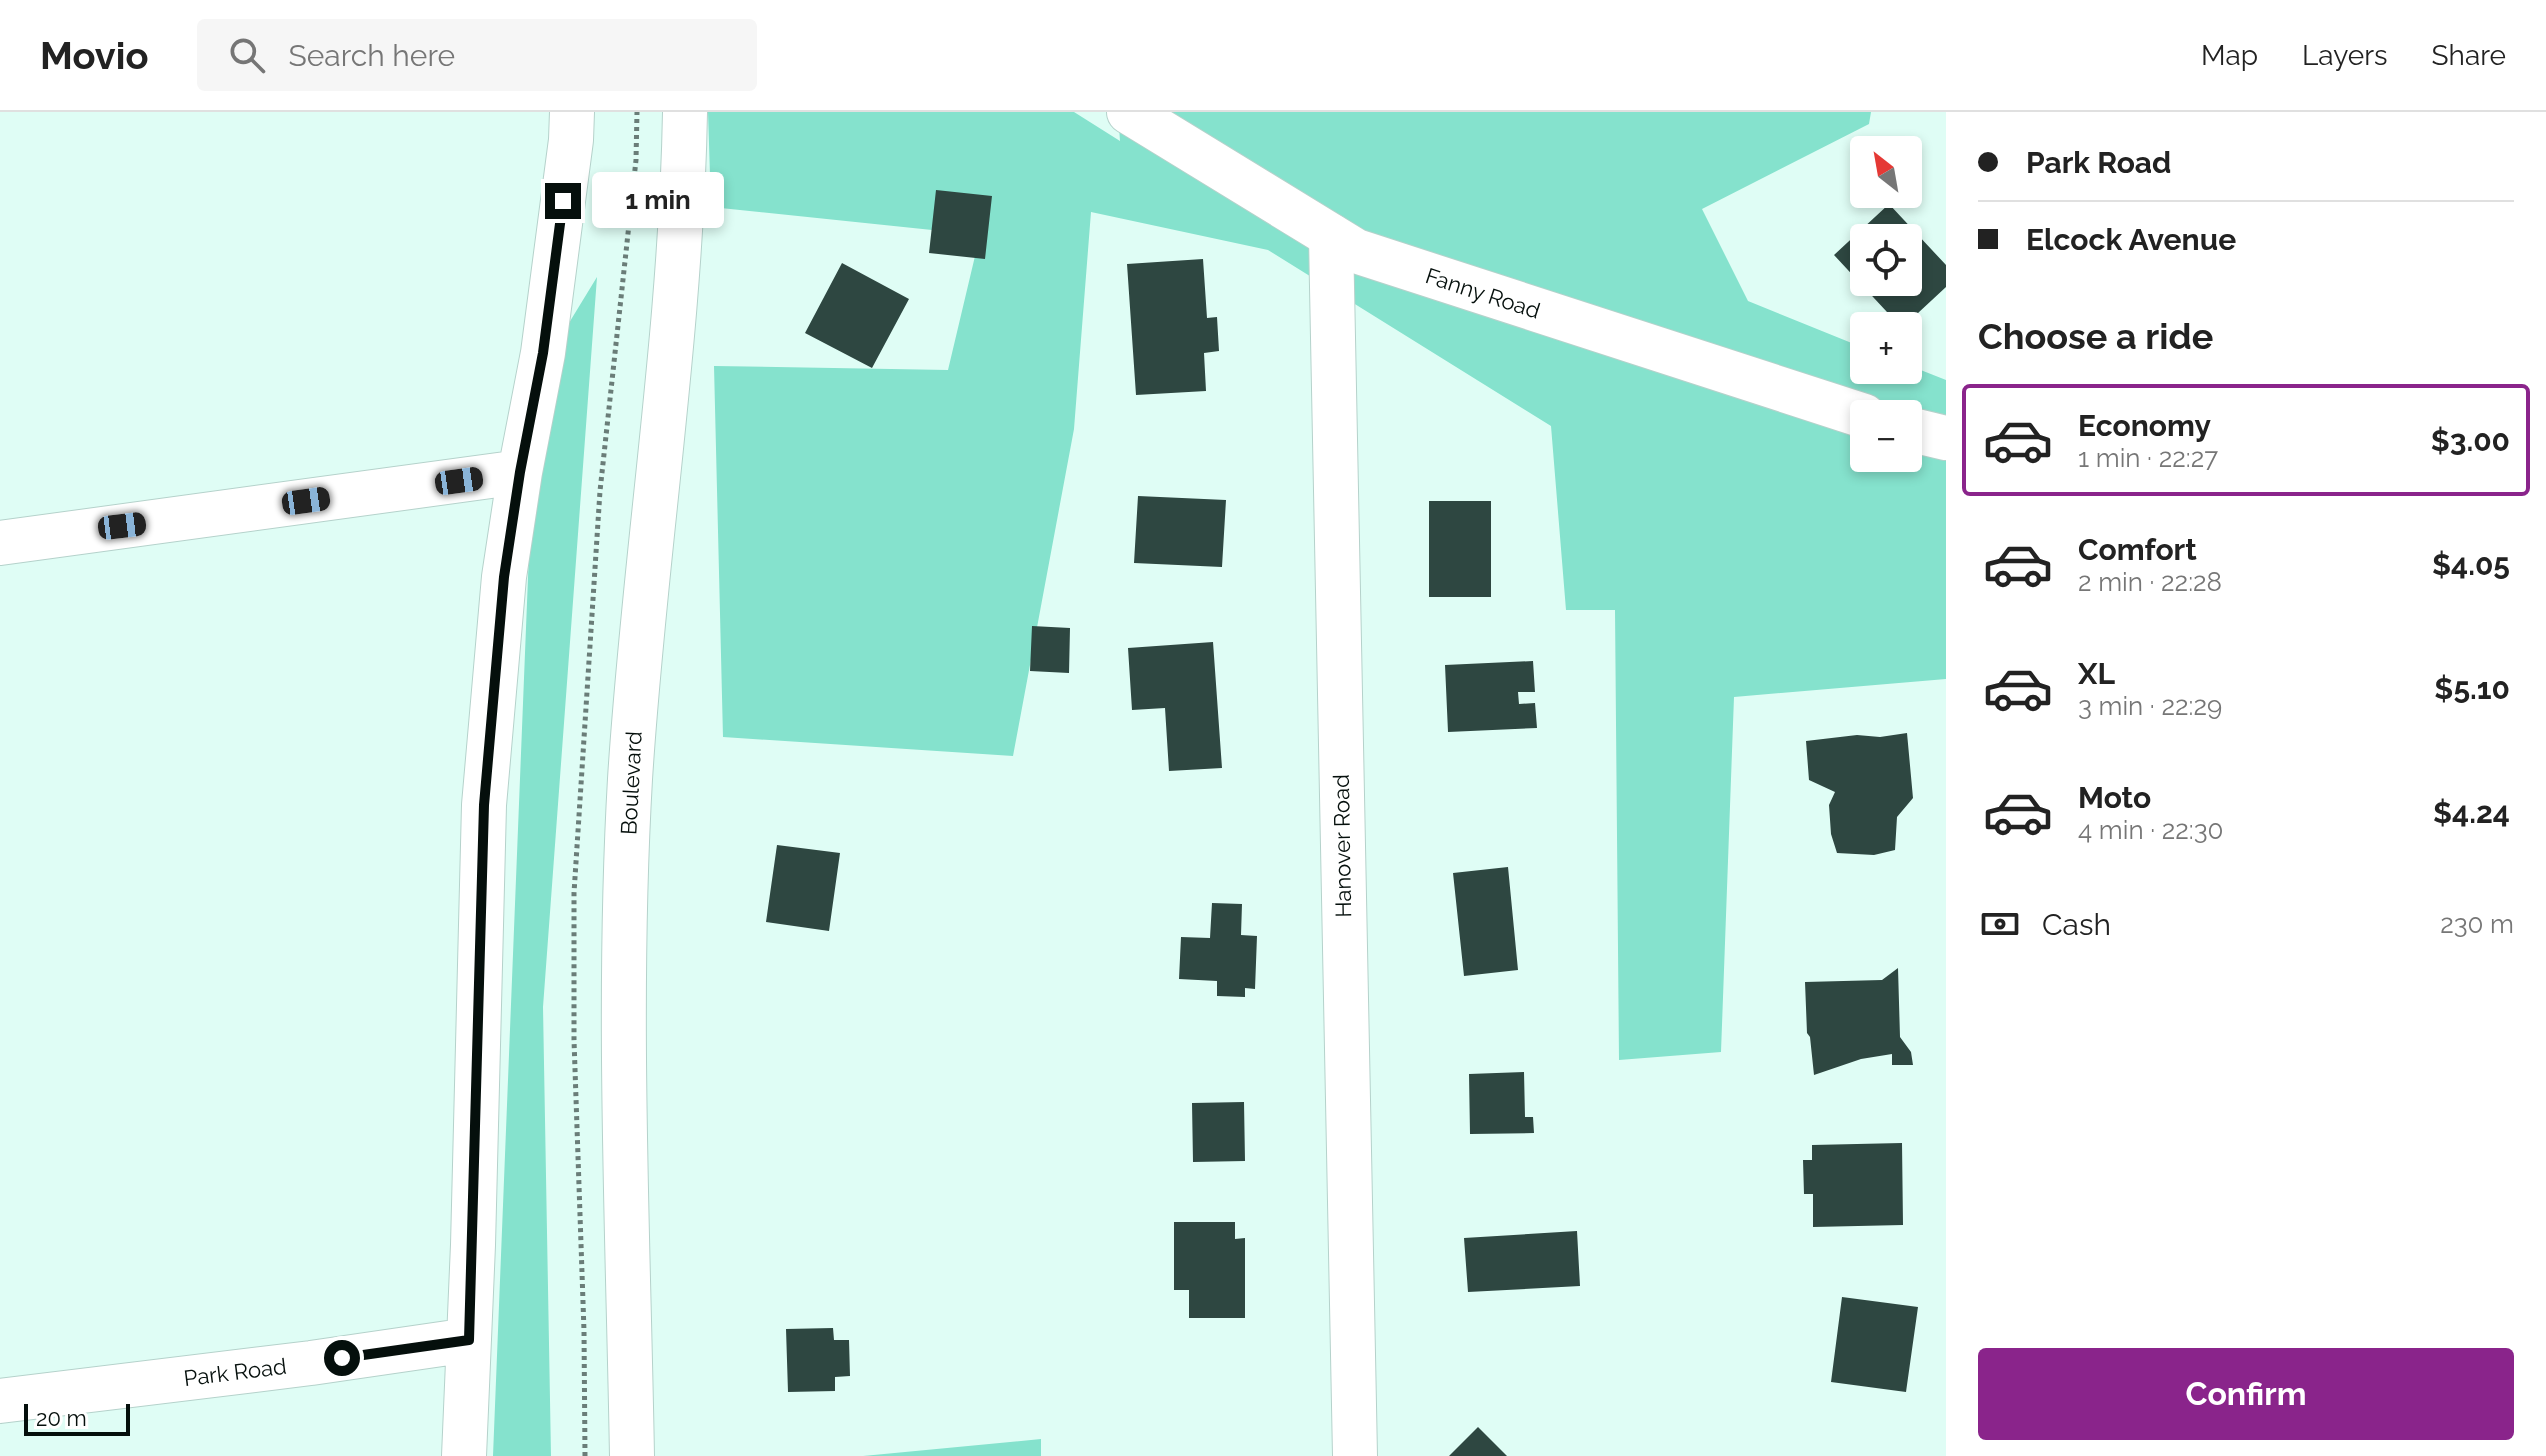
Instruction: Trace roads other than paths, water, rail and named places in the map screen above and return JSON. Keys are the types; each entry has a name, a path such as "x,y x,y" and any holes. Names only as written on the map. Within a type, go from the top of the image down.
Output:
{"street":[{"path":"464,1456 484,805 504,577 543,353 572,112"},
{"name":"Boulevard","path":"632,1456 623,1034 630,783 683,203 685,112"},
{"name":"Fanny Road","path":"1129,112 1356,251 1850,411"},
{"name":"Hanover Road","path":"1331,236 1355,1456"},
{"path":"1922,432 1946,438"},
{"path":"0,543 520,472"},
{"name":"Park Road","path":"0,1401 311,1363 469,1340"}]}
